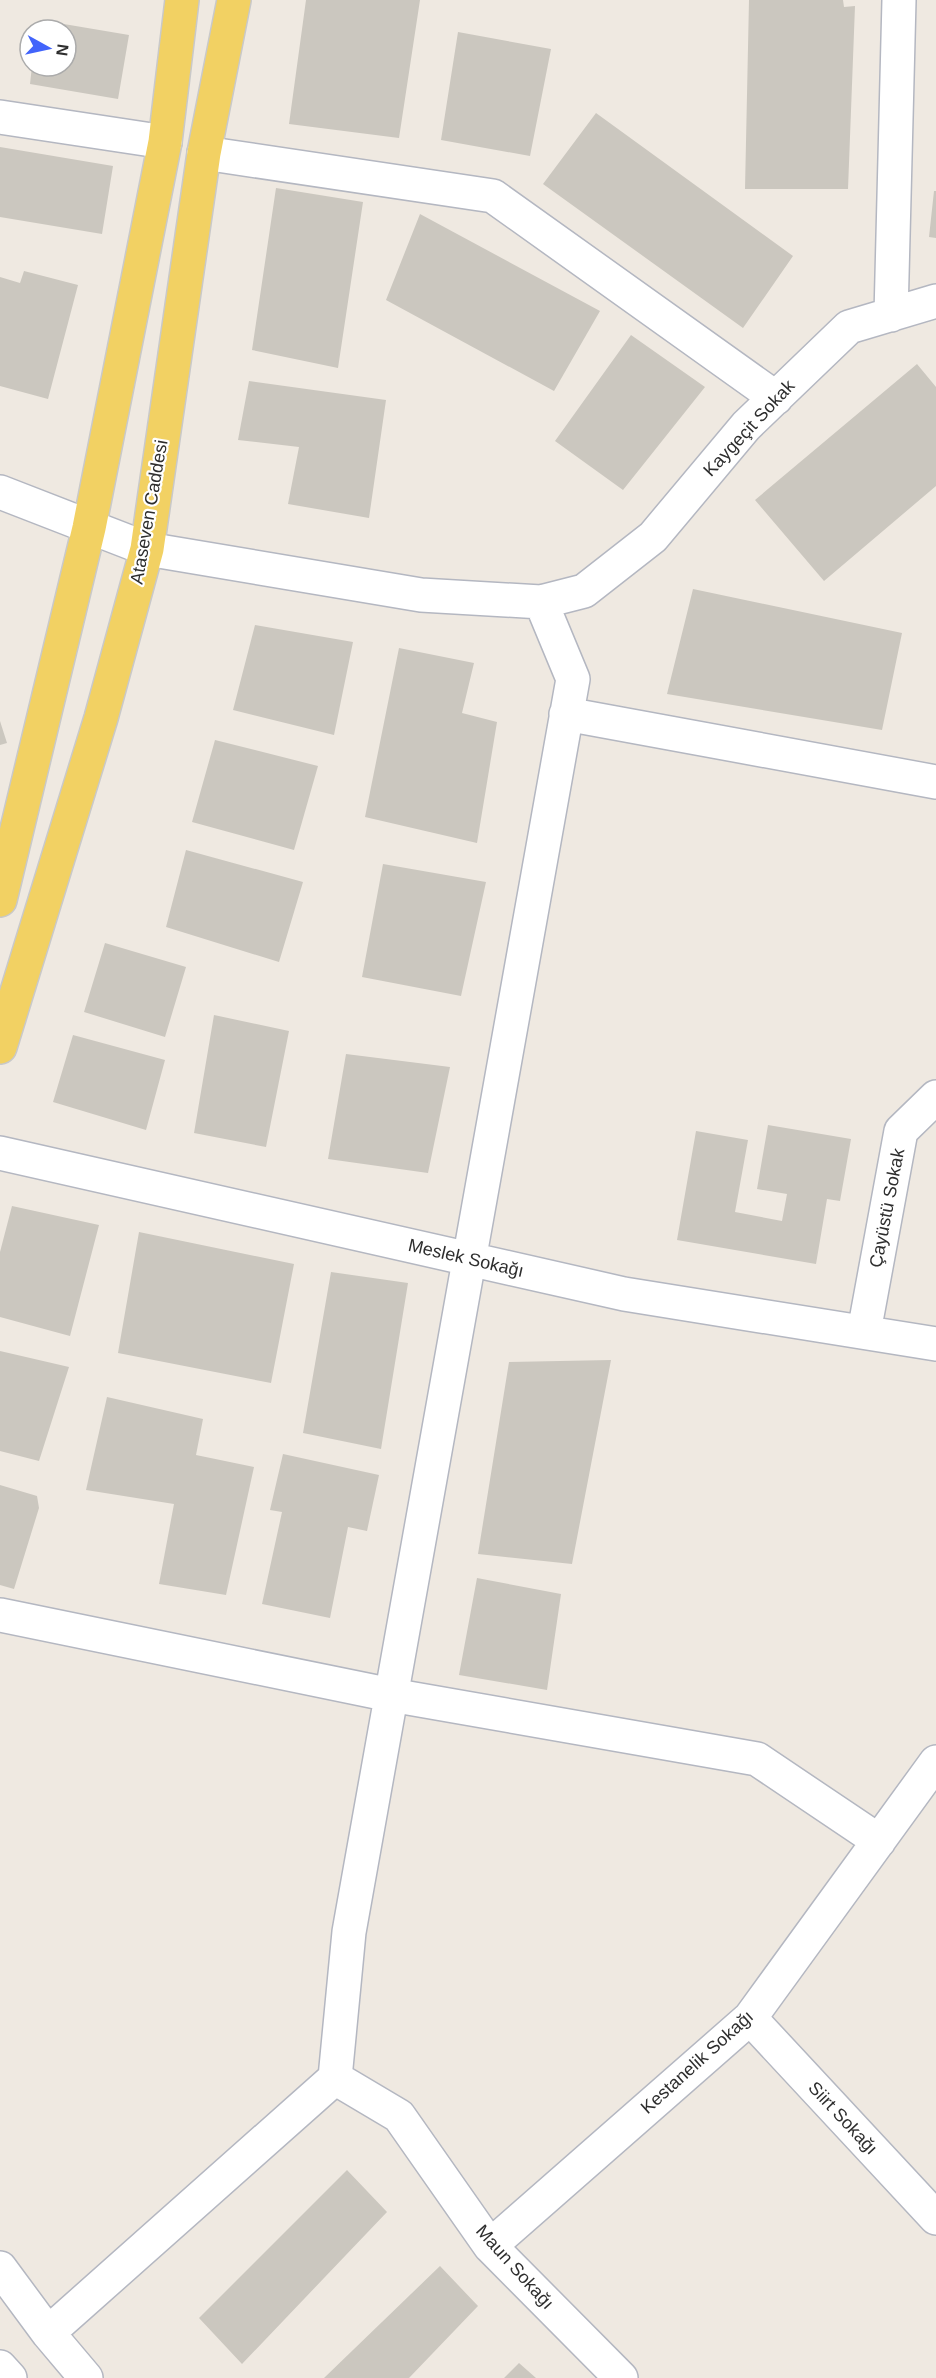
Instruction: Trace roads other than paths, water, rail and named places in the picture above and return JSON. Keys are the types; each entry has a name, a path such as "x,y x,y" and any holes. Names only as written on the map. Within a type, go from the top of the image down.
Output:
{"main road":[{"path":"0,900 89,528 165,142 182,0"},
{"name":"Ataseven Caddesi","path":"0,1047 101,718 147,549 204,153 234,0"}],"street":[{"path":"891,315 899,0"},
{"path":"0,117 165,142"},
{"path":"204,153 493,196 776,398"},
{"name":"Kaygeçit Sokak","path":"541,602 584,591 653,537 746,426 849,327 936,301"},
{"path":"0,492 147,549 421,595 541,602 573,679 349,1932 335,2078 48,2333"},
{"path":"566,714 936,782"},
{"name":"Çayüstü Sokak","path":"864,1332 901,1131 936,1097"},
{"name":"Meslek Sokağı","path":"0,1153 624,1293 936,1344"},
{"path":"0,1615 391,1695 757,1759 879,1841"},
{"name":"Kestanelik Sokağı","path":"490,2246 750,2018 936,1762"},
{"name":"Siirt Sokağı","path":"750,2018 936,2218"},
{"name":"Maun Sokağı","path":"335,2078 399,2116 490,2246 621,2378"},
{"path":"0,2268 48,2333 86,2378"},
{"path":"0,2367 9,2378"}]}
